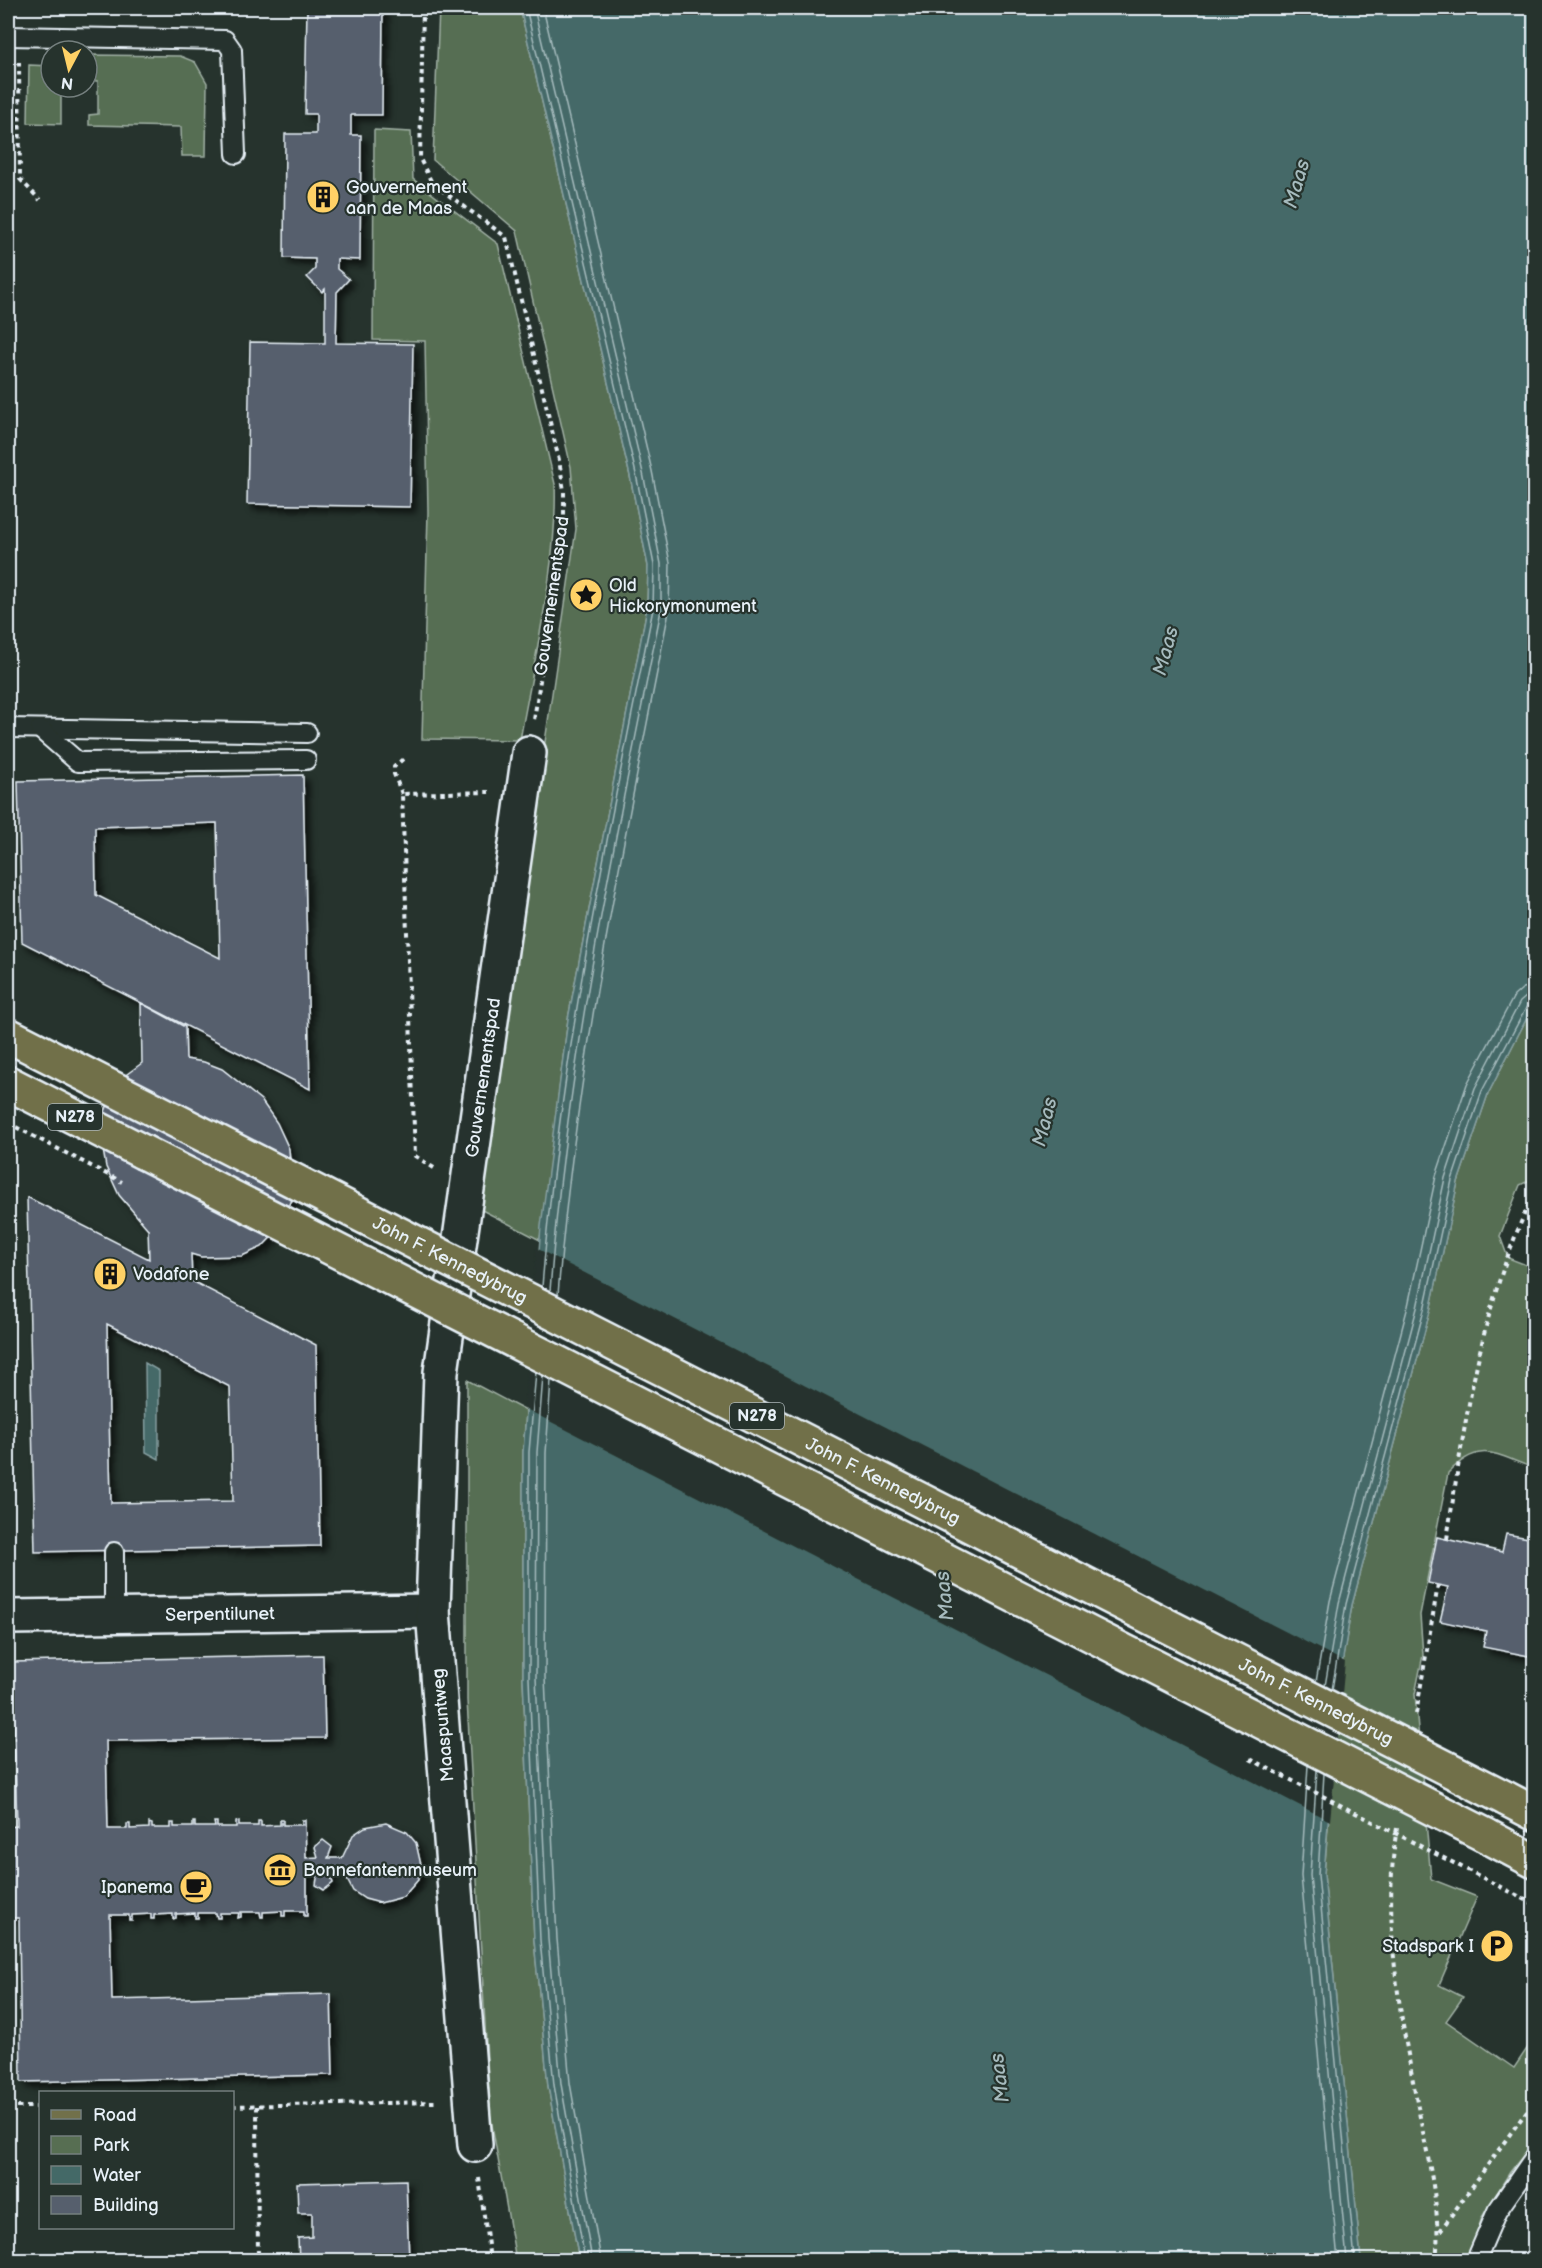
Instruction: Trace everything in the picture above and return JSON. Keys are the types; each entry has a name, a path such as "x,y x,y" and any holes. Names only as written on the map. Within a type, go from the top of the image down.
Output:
{"main road":[{"name":"John F. Kennedybrug","path":"8,1035 1534,1813"},
{"name":"N278","path":"8,1083 1534,1861"}],"street":[{"name":"Gouvernementspad","path":"468,1190 528,753"},
{"name":"Maaspuntweg","path":"468,1190 441,1372 433,1611 475,2145"},
{"name":"Serpentilunet","path":"8,1617 433,1611"}],"lane":[{"path":"13,36 225,40 232,50 236,154"},
{"path":"8,728 307,733"},
{"path":"40,729 78,762 306,760"},
{"path":"114,1552 114,1617"},
{"path":"1476,2260 1497,2211 1534,2158"}],"path":[{"name":"Gouvernementspad","path":"423,8 420,159 432,183 506,237 560,460 564,523 528,753"},
{"path":"13,36 20,179 40,200"},
{"path":"404,759 394,767 394,774 402,794 415,1156 468,1190"},
{"path":"402,794 468,793"},
{"path":"1447,1539 1483,1331 1503,1268 1534,1194"},
{"path":"1415,1720 1438,1585"},
{"path":"1398,1820 1391,1874 1395,1963 1409,2059 1440,2231 1436,2260"},
{"path":"234,2106 472,2101"},
{"path":"1440,2231 1517,2121 1534,2101"},
{"path":"8,2107 39,2106"},
{"path":"257,2106 258,2260"},
{"path":"475,2145 490,2260"}],"green space":[{"path":"439,8 520,8 630,476 648,566 647,608 568,1019 540,1240 476,1207 516,906 545,742 576,529 571,467 517,231 433,160"},
{"path":"99,55 180,56 195,62 207,83 206,156 182,156 181,127 89,125 89,115 98,114"},
{"path":"29,65 39,65 39,99 61,99 61,124 28,123"},
{"path":"374,130 411,132 413,179 498,244 555,484 553,546 549,578 520,740 422,739 428,512 425,341 373,340"},
{"path":"1534,1004 1534,1178 1520,1185 1500,1236 1508,1258 1534,1268 1534,1468 1499,1455 1480,1453 1460,1462 1448,1473 1420,1615 1423,1655 1415,1694 1431,1879 1477,1897 1439,1985 1463,1997 1446,2021 1514,2068 1528,2047 1534,2052 1534,2142 1510,2172 1482,2217 1468,2260 1361,2260 1324,1874 1343,1656 1352,1605 1430,1311 1458,1182 1488,1094"},
{"path":"467,1380 526,1411 523,1452 523,1678 534,1940 548,2086 579,2260 516,2260 490,2114 467,1700"}],"water":[{"name":"Maas","path":"520,8 1534,8 1534,1004 1488,1094 1458,1182 1430,1311 1352,1605 1340,1676 1324,1874 1361,2260 579,2260 548,2086 534,1940 523,1678 523,1452 541,1226 568,1019 647,608 648,566 630,476"},
{"path":"145,1363 159,1371 159,1459 146,1452"}],"pier":[{"path":"536,1248 1345,1662 1330,1821 524,1408"}],"building":[{"name":"Gouvernement aan de Maas","path":"307,8 383,8 382,115 351,115 351,135 361,135 360,260 337,259 337,269 349,279 337,292 336,343 413,344 410,507 247,504 250,342 325,343 325,289 322,292 307,277 315,269 315,259 284,258 285,134 316,134 316,114 305,114"},
{"path":"303,775 310,1089 22,942 18,781","holes":["217,823 220,958 96,895 95,827"]},
{"name":"Vodafone","path":"141,1003 185,1027 186,1059 204,1062 222,1069 261,1100 277,1123 289,1149 293,1197 281,1227 262,1247 242,1256 201,1257 191,1254 192,1281 316,1345 320,1546 35,1552 27,1197 149,1259 148,1229 119,1195 106,1167 102,1144 103,1117 112,1093 123,1077 142,1063","holes":["107,1324 230,1387 233,1501 111,1503"]},
{"path":"1506,1534 1534,1539 1534,1657 1483,1647 1486,1631 1440,1621 1448,1587 1428,1583 1437,1537 1502,1552"},
{"path":"323,1655 325,1738 106,1741 108,1829 127,1829 127,1824 130,1824 130,1829 149,1828 149,1823 152,1824 152,1828 171,1828 171,1823 174,1823 174,1827 193,1827 193,1822 195,1822 195,1827 215,1827 214,1822 217,1822 217,1827 236,1827 236,1822 239,1821 239,1826 258,1826 258,1821 261,1821 261,1826 280,1825 280,1820 283,1820 283,1825 302,1825 302,1820 305,1820 306,1858 318,1857 315,1847 323,1840 332,1847 328,1858 342,1858 353,1835 365,1827 386,1823 407,1832 416,1843 421,1865 418,1880 403,1897 380,1903 365,1899 353,1891 342,1870 329,1872 333,1883 324,1890 316,1885 318,1872 307,1873 307,1916 304,1916 304,1911 285,1911 285,1916 282,1916 282,1911 263,1912 263,1917 260,1912 241,1912 241,1917 238,1918 239,1913 220,1913 220,1918 217,1918 216,1913 198,1913 198,1918 195,1918 195,1913 176,1914 176,1918 173,1919 173,1914 154,1915 154,1919 151,1919 151,1914 132,1915 132,1920 129,1920 129,1915 110,1915 112,2000 331,1994 333,2075 21,2082 19,1918 8,1918 8,1827 17,1826 12,1662"},
{"path":"406,2180 409,2260 299,2260 298,2238 312,2237 312,2213 298,2213 297,2183"}],"place":[{"name":"Gouvernement aan de Maas","path":"323,197"},
{"name":"Old Hickorymonument","path":"586,595"},
{"name":"Vodafone","path":"110,1274"},
{"name":"Bonnefantenmuseum","path":"280,1870"},
{"name":"Ipanema","path":"196,1887"},
{"name":"Stadspark I","path":"1497,1946"}]}
